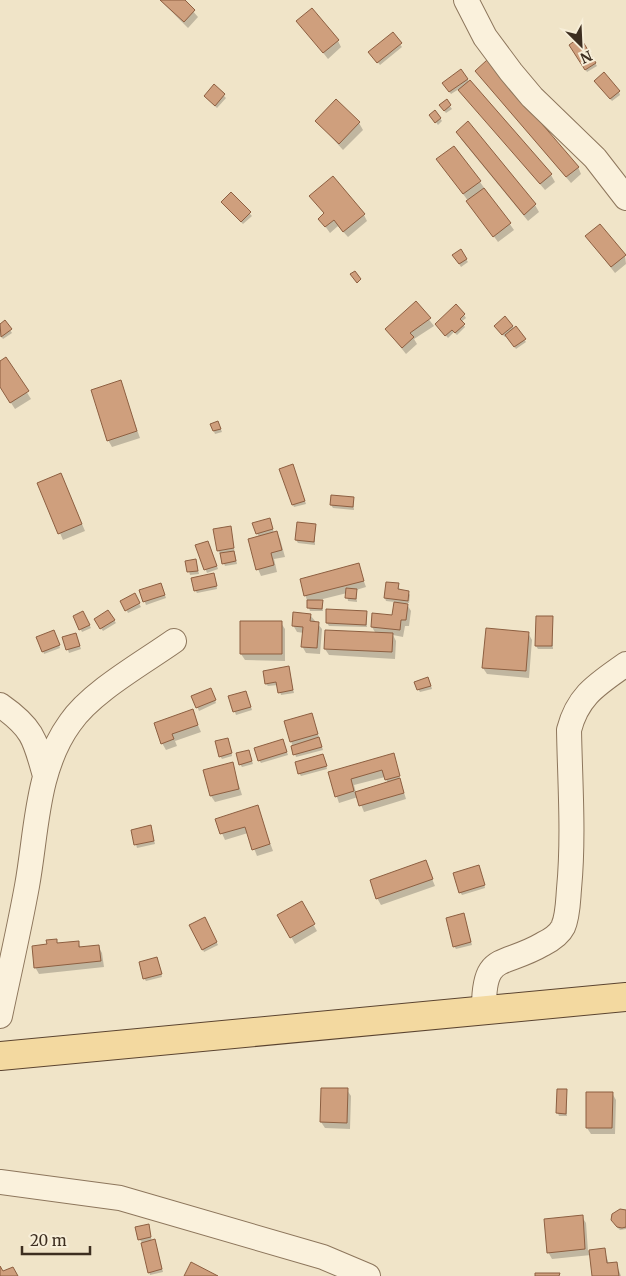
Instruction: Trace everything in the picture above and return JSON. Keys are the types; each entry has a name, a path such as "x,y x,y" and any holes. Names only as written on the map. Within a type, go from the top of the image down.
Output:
{"main road":[{"path":"0,1056 626,997"}],"street":[{"path":"466,0 484,36 510,72 532,97 595,158 626,198"},
{"path":"0,1016 27,886 44,776 52,751 70,722 87,703 174,641"},
{"path":"484,1011 484,987 488,972 494,965 532,951 554,938 563,927 572,857 569,730 574,712 581,700 594,687 626,664"},
{"path":"0,705 21,720 30,732 44,776"},
{"path":"0,1182 120,1198 323,1257 368,1276"}],"building":[{"path":"160,0 185,0 195,10 184,22"},
{"path":"312,8 339,40 323,53 296,21"},
{"path":"393,32 402,43 377,63 368,52"},
{"path":"580,37 596,63 585,70 569,45"},
{"path":"487,60 579,167 566,177 475,71"},
{"path":"461,69 468,79 449,92 442,83"},
{"path":"604,72 620,91 610,99 594,81"},
{"path":"470,80 552,174 540,184 458,90"},
{"path":"214,84 225,94 215,106 204,96"},
{"path":"336,99 360,122 339,144 315,121"},
{"path":"447,99 451,105 444,111 439,105"},
{"path":"435,110 441,118 435,123 429,115"},
{"path":"468,121 536,204 524,215 456,132"},
{"path":"454,146 481,181 463,194 436,159"},
{"path":"333,176 365,214 343,232 334,220 325,227 318,219 324,213 309,196"},
{"path":"484,188 511,223 493,237 466,201"},
{"path":"231,192 251,212 241,222 221,202"},
{"path":"600,224 626,255 611,267 585,236"},
{"path":"461,249 467,259 459,264 452,255"},
{"path":"355,271 361,279 357,283 350,274"},
{"path":"416,301 431,318 410,333 414,337 402,348 385,329"},
{"path":"456,304 465,314 460,319 465,324 455,333 452,330 445,336 435,324"},
{"path":"505,316 513,326 502,335 494,326"},
{"path":"5,320 12,329 1,337 0,324"},
{"path":"516,326 526,339 514,347 505,335"},
{"path":"6,357 29,391 10,403 0,387 0,361"},
{"path":"121,380 137,431 107,441 91,390"},
{"path":"218,421 221,429 213,431 210,424"},
{"path":"293,464 305,501 292,505 279,469"},
{"path":"61,473 82,524 58,534 37,483"},
{"path":"331,495 354,497 353,507 330,505"},
{"path":"270,518 273,529 256,534 252,523"},
{"path":"297,522 316,524 314,542 295,540"},
{"path":"231,526 234,548 217,551 213,529"},
{"path":"277,531 282,550 271,553 274,565 256,570 248,539"},
{"path":"208,541 217,566 204,570 195,545"},
{"path":"234,551 236,561 222,564 220,553"},
{"path":"196,559 198,571 187,572 185,561"},
{"path":"359,563 364,581 304,596 300,579"},
{"path":"214,573 217,586 194,591 191,578"},
{"path":"386,582 399,583 398,589 409,591 408,601 384,598"},
{"path":"161,583 165,595 143,602 139,590"},
{"path":"346,588 357,589 356,599 345,598"},
{"path":"135,593 140,603 125,611 120,601"},
{"path":"307,600 323,600 322,609 307,608"},
{"path":"394,602 408,604 406,620 401,620 400,630 371,627 372,613 392,615"},
{"path":"326,609 367,611 366,625 326,623"},
{"path":"108,610 115,620 100,629 94,619"},
{"path":"83,611 90,625 79,630 73,616"},
{"path":"293,612 311,614 310,621 319,622 317,648 301,647 303,627 292,626"},
{"path":"536,616 553,616 552,646 535,646"},
{"path":"240,621 282,621 282,654 240,654"},
{"path":"486,628 529,632 526,671 482,668"},
{"path":"54,630 60,645 42,652 36,637"},
{"path":"325,630 393,633 392,652 324,649"},
{"path":"76,633 80,646 66,650 62,637"},
{"path":"289,666 293,690 278,693 276,682 265,684 263,671"},
{"path":"428,677 431,686 417,690 414,682"},
{"path":"211,688 216,700 196,708 191,696"},
{"path":"246,691 251,707 233,712 228,696"},
{"path":"193,709 198,725 172,734 174,739 161,744 154,723"},
{"path":"312,713 318,734 290,742 284,721"},
{"path":"319,737 322,747 293,755 291,746"},
{"path":"228,738 232,753 219,757 215,741"},
{"path":"283,739 287,752 258,761 254,748"},
{"path":"249,750 252,761 239,765 236,753"},
{"path":"394,753 400,776 385,780 382,770 351,779 354,791 335,797 328,772"},
{"path":"323,754 327,766 298,774 295,762"},
{"path":"233,762 239,789 210,796 203,770"},
{"path":"400,778 404,793 359,806 355,792"},
{"path":"258,805 270,844 252,850 245,827 220,834 215,819"},
{"path":"151,825 154,841 134,845 131,830"},
{"path":"426,860 433,879 376,899 370,880"},
{"path":"479,865 485,885 459,893 453,873"},
{"path":"302,901 315,924 290,938 277,915"},
{"path":"464,913 471,942 453,947 446,918"},
{"path":"205,917 217,942 202,950 189,925"},
{"path":"57,939 57,943 79,941 79,947 99,945 101,961 34,968 32,946 47,944 46,940"},
{"path":"157,957 162,974 143,979 139,962"},
{"path":"321,1088 348,1088 347,1123 320,1122"},
{"path":"557,1089 567,1089 566,1114 556,1113"},
{"path":"586,1092 613,1092 612,1128 586,1128"},
{"path":"620,1209 626,1210 626,1227 622,1228 617,1227 611,1220 612,1214"},
{"path":"583,1215 585,1249 547,1253 544,1219"},
{"path":"149,1224 151,1237 138,1240 135,1227"},
{"path":"155,1239 162,1269 148,1273 141,1243"},
{"path":"605,1248 607,1263 617,1262 619,1276 592,1276 589,1250"},
{"path":"191,1262 218,1276 184,1276"},
{"path":"0,1266 3,1271 13,1267 18,1276 0,1276"},
{"path":"535,1273 560,1273 559,1276 535,1276"}]}
